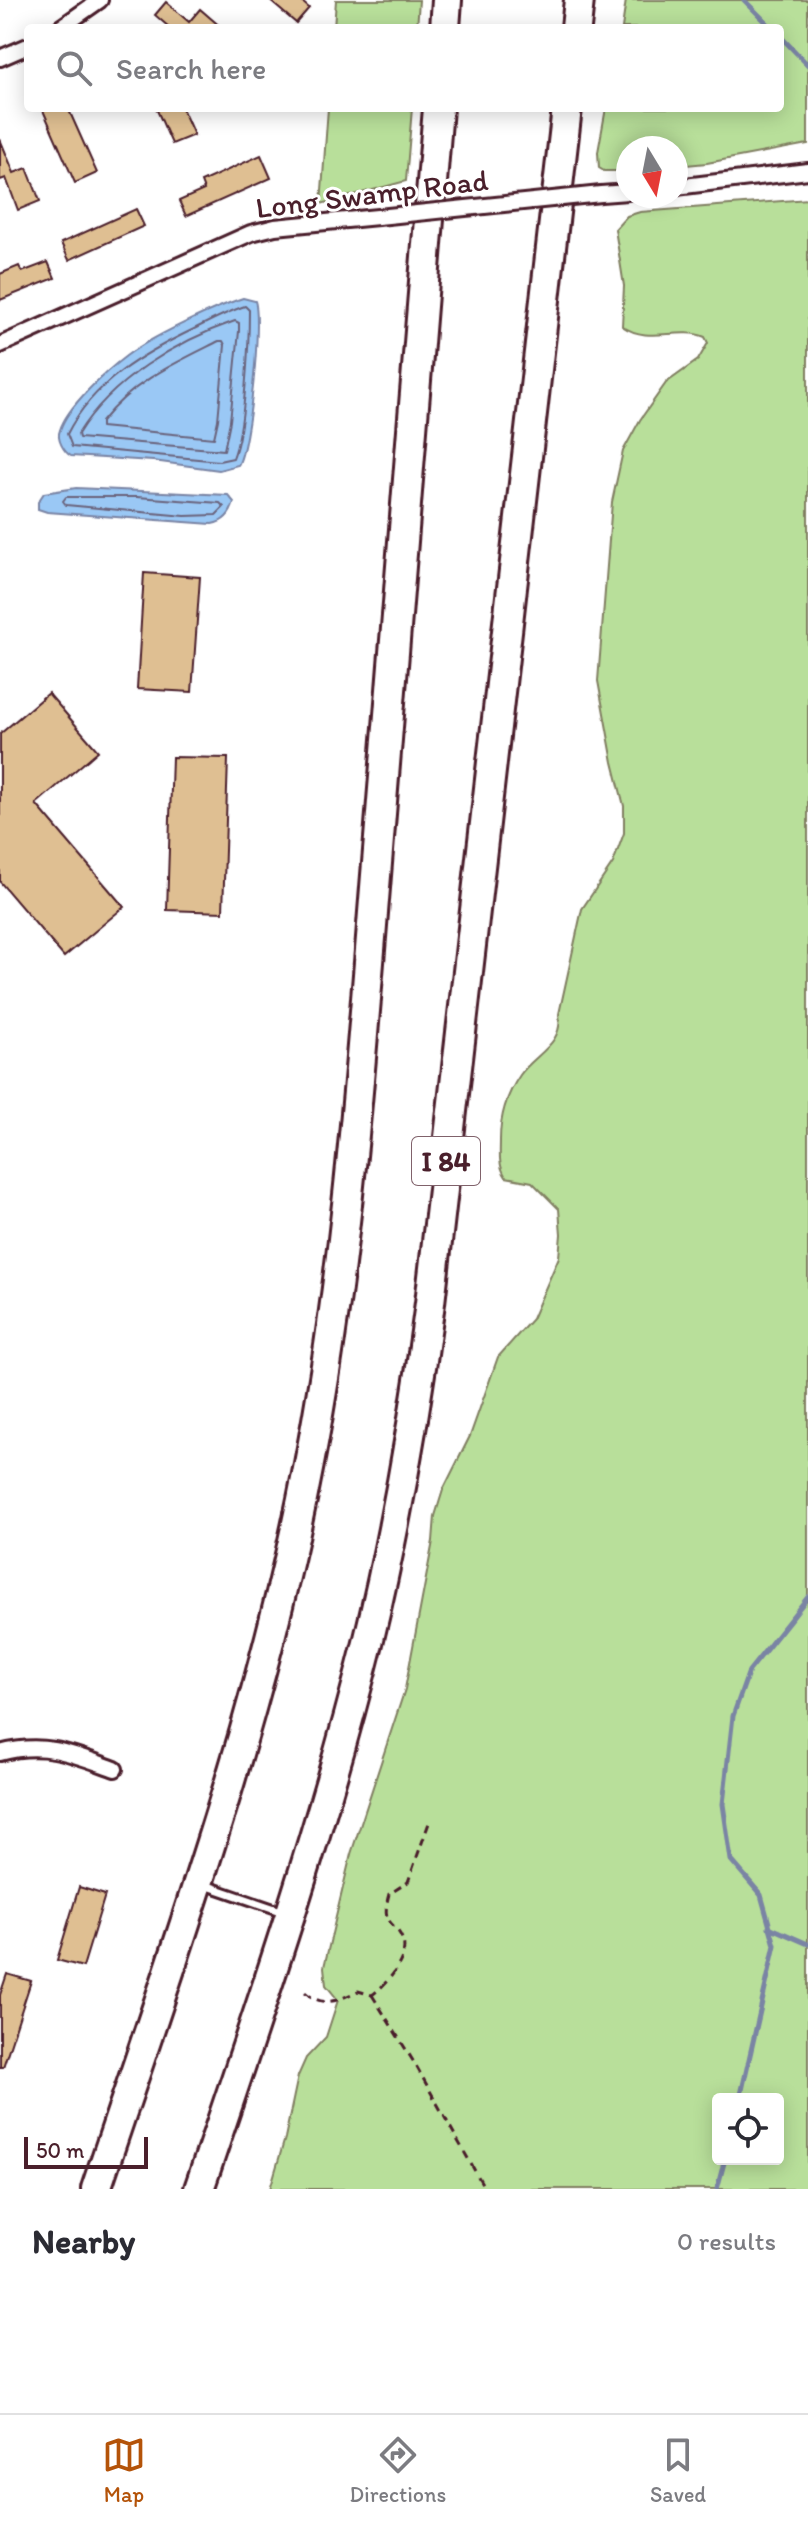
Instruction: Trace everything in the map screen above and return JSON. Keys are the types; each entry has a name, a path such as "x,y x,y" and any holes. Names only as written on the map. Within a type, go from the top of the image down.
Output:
{"highway":[{"path":"445,24 447,0"},
{"path":"576,24 579,0"},
{"path":"96,2189 238,1759 281,1600 309,1464 337,1296 354,1147 438,112"},
{"name":"I 84","path":"199,2189 291,1914 329,1789 368,1642 395,1522 417,1394 567,112"}],"street":[{"path":"66,24 100,0"},
{"path":"0,58 24,48"},
{"path":"688,186 808,171"},
{"name":"Long Swamp Road","path":"0,345 251,233 275,227 616,193"},
{"path":"0,1753 23,1747 48,1747 115,1769"}],"lane":[{"path":"199,1883 291,1914"}],"path":[{"path":"372,1995 395,1971 403,1951 403,1941 387,1919 385,1908 389,1894 408,1882 429,1823"},
{"path":"305,1992 312,1998 330,2003 358,1991 372,1995 415,2064 485,2189"}],"green space":[{"path":"336,0 419,0 417,24 334,24"},
{"path":"626,0 808,0 808,144 688,165 688,136 616,136 616,171 599,168 598,152 605,112 784,112 784,24 623,24"},
{"path":"328,112 412,112 406,181 321,204"},
{"path":"808,199 808,2189 270,2189 298,2076 306,2058 326,2037 338,2000 326,1985 324,1967 351,1854 405,1689 435,1516 443,1490 470,1436 498,1357 532,1319 559,1257 559,1209 532,1182 506,1177 500,1159 501,1123 515,1082 557,1034 582,909 613,863 624,833 624,806 598,681 612,502 623,451 666,383 698,360 708,343 705,337 695,334 643,334 622,326 624,286 615,229 627,216 640,212"}],"water":[{"path":"243,298 255,301 257,333 250,411 238,465 219,470 153,461 71,456 66,452 59,437 64,421 79,400 108,371 137,348 166,332"},
{"path":"76,488 228,495 234,502 226,517 212,524 38,509 38,502 44,493"}],"building":[{"path":"269,0 300,0 309,8 296,23"},
{"path":"166,2 189,22 200,9 217,24 165,24 155,15"},
{"path":"44,112 70,112 97,173 75,183"},
{"path":"158,112 184,112 194,135 172,144"},
{"path":"0,139 14,173 27,168 40,201 18,210 6,178 0,180"},
{"path":"261,155 271,178 186,216 179,201 204,190 201,182"},
{"path":"136,209 144,226 69,260 61,243"},
{"path":"48,262 55,278 0,300 0,274 19,266 22,272"},
{"path":"144,573 200,577 192,692 137,689"},
{"path":"48,693 98,751 36,804 124,907 64,957 0,882 0,734"},
{"path":"172,757 228,758 223,912 167,910"},
{"path":"79,1887 105,1895 83,1967 57,1960"},
{"path":"7,1974 31,1981 3,2067 0,2067 0,1995"}],"waterway":[{"path":"744,0 768,24"},
{"path":"784,40 808,65"},
{"path":"741,2093 775,1945 761,1895 731,1860 723,1804 733,1716 749,1671 808,1597"},
{"path":"769,1927 808,1944"},
{"path":"717,2189 723,2165"}]}
